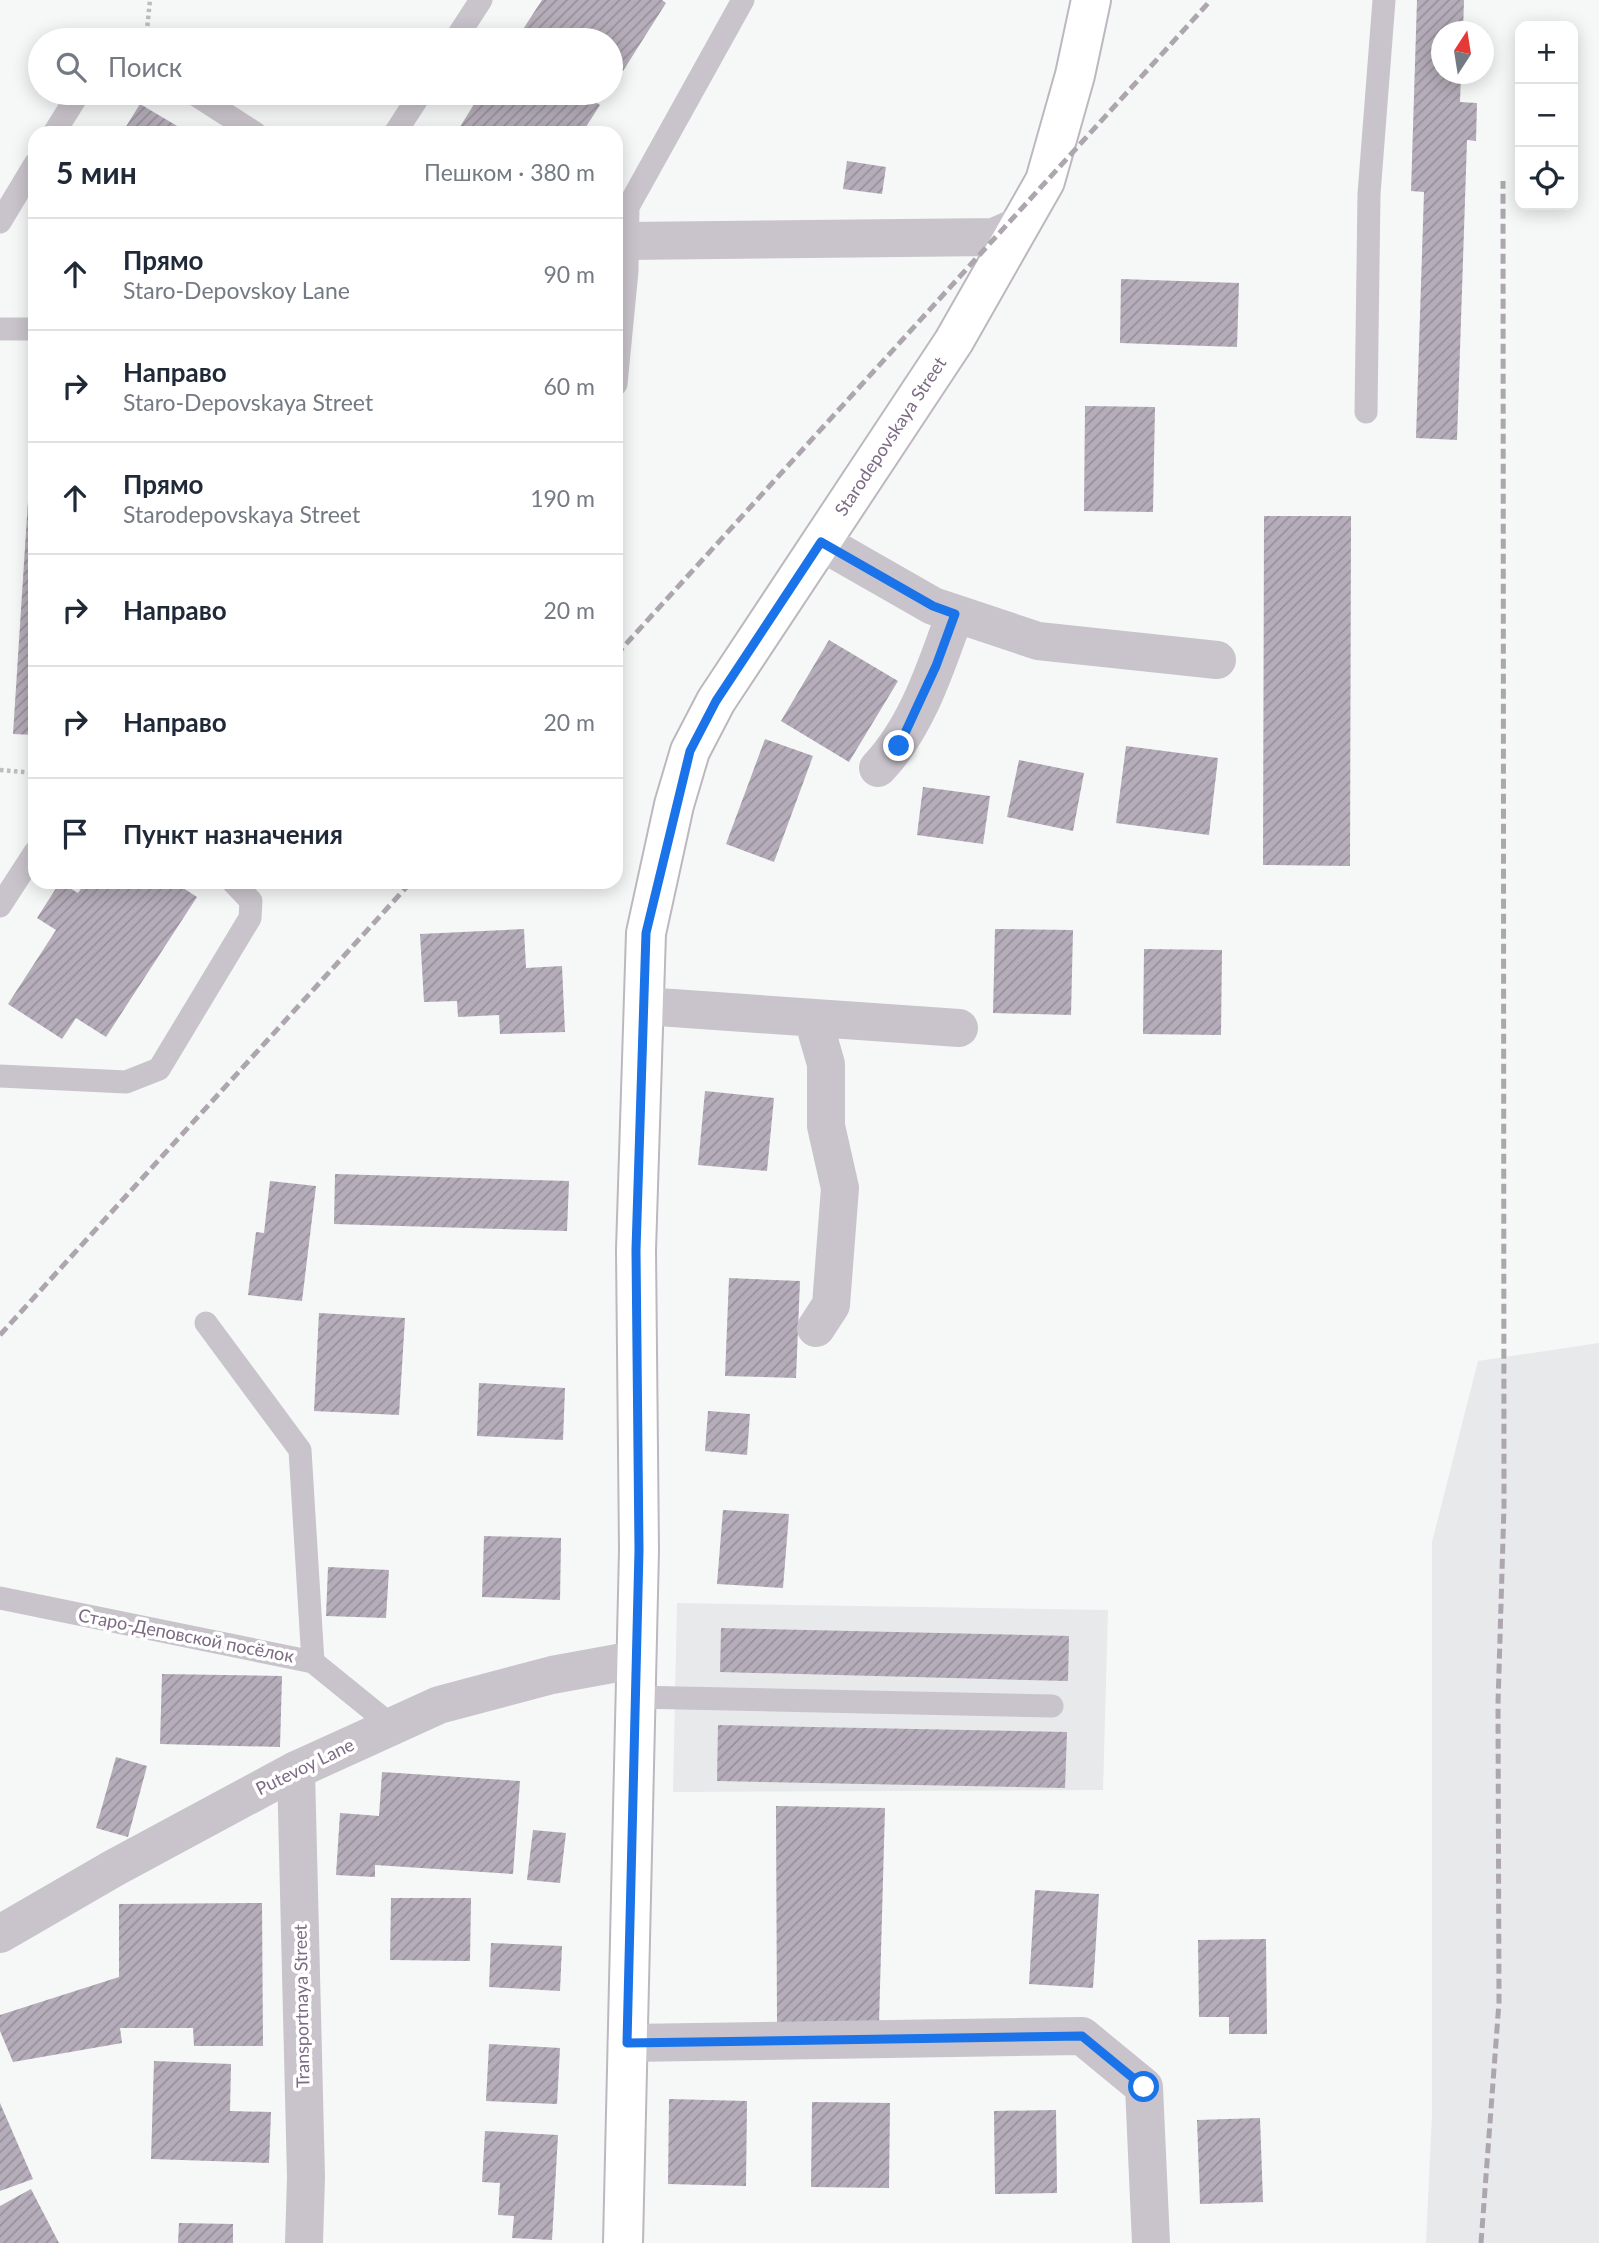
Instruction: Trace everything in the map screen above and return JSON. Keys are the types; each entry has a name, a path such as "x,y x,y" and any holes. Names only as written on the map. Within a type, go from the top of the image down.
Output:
{"main road":[{"name":"Starodepovskaya Street","path":"623,2243 639,1550 636,1250 646,933 690,751 716,701 954,341 1045,181 1075,75 1091,0"}],"street":[{"path":"623,241 994,237 1019,226"},
{"path":"821,542 933,606 1038,641 1140,654 1217,660"},
{"path":"878,768 899,746 936,666 955,614"},
{"path":"644,1006 959,1028"},
{"path":"813,1019 825,1064 826,1126 841,1188 831,1305 816,1328"},
{"name":"Putevoy Lane","path":"0,1934 114,1868 296,1770 439,1705 552,1675 634,1678"},
{"name":"Transportnaya Street","path":"296,1770 306,2177 304,2243"},
{"path":"627,2043 1082,2036 1144,2087 1151,2243"}],"lane":[{"path":"463,28 481,0"},
{"path":"623,235 628,207 743,0"},
{"path":"1366,412 1369,194 1384,0"},
{"path":"58,126 72,105"},
{"path":"212,105 244,126"},
{"path":"400,126 413,105"},
{"path":"0,222 28,176"},
{"path":"0,329 28,329"},
{"path":"0,906 28,863"},
{"path":"0,1076 126,1082 159,1069 250,918 251,901 240,889"},
{"path":"206,1323 300,1450 313,1662"},
{"name":"Старо-Деповской посёлок","path":"0,1598 313,1662 392,1726"},
{"path":"634,1678 1052,1706"}],"path":[{"path":"147,28 150,0"},
{"path":"0,770 28,772"}],"shaded area":[{"path":"1599,1343 1599,2243 1426,2243 1432,2114 1432,1542 1478,1361"},
{"path":"677,1603 1108,1610 1103,1790 673,1792"}],"building":[{"path":"542,0 662,0 666,3 623,71 623,28 524,28"},
{"path":"1417,0 1464,0 1463,21 1431,21 1431,84 1461,84 1460,102 1477,103 1476,141 1467,140 1457,440 1416,438 1424,192 1411,191"},
{"path":"142,105 177,126 126,126"},
{"path":"474,105 600,105 586,126 460,126"},
{"path":"847,161 886,167 882,194 843,189"},
{"path":"1121,279 1239,283 1237,347 1120,343"},
{"path":"1085,406 1155,407 1153,512 1084,511"},
{"path":"28,501 28,735 13,734"},
{"path":"1264,516 1351,516 1350,866 1263,865"},
{"path":"829,640 898,681 849,762 781,721"},
{"path":"765,739 813,756 774,862 726,844"},
{"path":"1126,746 1218,758 1209,835 1116,823"},
{"path":"1019,760 1084,773 1073,831 1007,817"},
{"path":"923,787 990,796 983,844 917,835"},
{"path":"56,889 71,889 78,893 81,889 185,889 197,897 106,1037 76,1018 62,1039 8,1004 56,930 37,918"},
{"path":"524,929 526,968 562,966 565,1032 500,1034 499,1015 458,1017 457,1001 424,1002 420,934"},
{"path":"995,929 1073,930 1071,1015 993,1013"},
{"path":"1144,949 1222,950 1221,1035 1143,1034"},
{"path":"705,1091 774,1098 767,1171 698,1165"},
{"path":"335,1174 569,1181 567,1231 334,1224"},
{"path":"270,1181 316,1186 302,1301 248,1295 256,1232 264,1233"},
{"path":"729,1278 800,1281 796,1378 725,1376"},
{"path":"319,1313 405,1318 399,1415 314,1411"},
{"path":"479,1383 565,1388 563,1440 477,1436"},
{"path":"708,1411 750,1414 747,1455 705,1451"},
{"path":"723,1510 789,1514 783,1588 717,1584"},
{"path":"484,1536 561,1538 560,1600 482,1597"},
{"path":"328,1567 389,1570 386,1618 326,1616"},
{"path":"721,1628 1069,1636 1068,1681 720,1672"},
{"path":"162,1674 282,1676 280,1747 160,1744"},
{"path":"718,1725 1067,1732 1065,1788 717,1781"},
{"path":"116,1757 147,1766 128,1837 96,1828"},
{"path":"382,1772 520,1781 513,1874 375,1865 375,1877 336,1875 340,1813 379,1816"},
{"path":"776,1806 885,1808 879,2023 777,2024"},
{"path":"533,1830 566,1833 560,1883 527,1880"},
{"path":"1035,1890 1099,1894 1093,1988 1029,1984"},
{"path":"391,1898 471,1898 470,1961 390,1960"},
{"path":"262,1903 263,2046 194,2046 193,2028 120,2028 122,2043 13,2062 0,2031 0,2015 119,1977 119,1904"},
{"path":"1266,1939 1267,2034 1229,2034 1229,2017 1199,2017 1198,1940"},
{"path":"491,1943 562,1946 560,1991 489,1987"},
{"path":"489,2044 560,2048 557,2104 486,2101"},
{"path":"154,2061 231,2064 230,2111 271,2112 269,2163 151,2159"},
{"path":"669,2099 747,2101 746,2186 668,2184"},
{"path":"812,2102 890,2103 889,2188 811,2187"},
{"path":"0,2103 33,2179 0,2191"},
{"path":"1056,2110 1057,2193 995,2194 994,2111"},
{"path":"1260,2118 1263,2202 1200,2204 1197,2120"},
{"path":"485,2131 558,2135 552,2240 512,2238 514,2216 498,2215 500,2183 482,2182"},
{"path":"31,2189 59,2243 0,2243 0,2206"},
{"path":"179,2223 233,2224 233,2243 178,2243"}],"railway":[{"path":"623,647 1211,0"},
{"path":"1481,2243 1499,2002 1498,1704 1504,1506 1503,181"},
{"path":"0,1335 405,889"}],"route":[{"path":"899,746 936,666 955,614 933,606 821,542 716,701 690,751 674,805 646,933 636,1250 639,1550 627,2043 1082,2036 1144,2087"}]}
